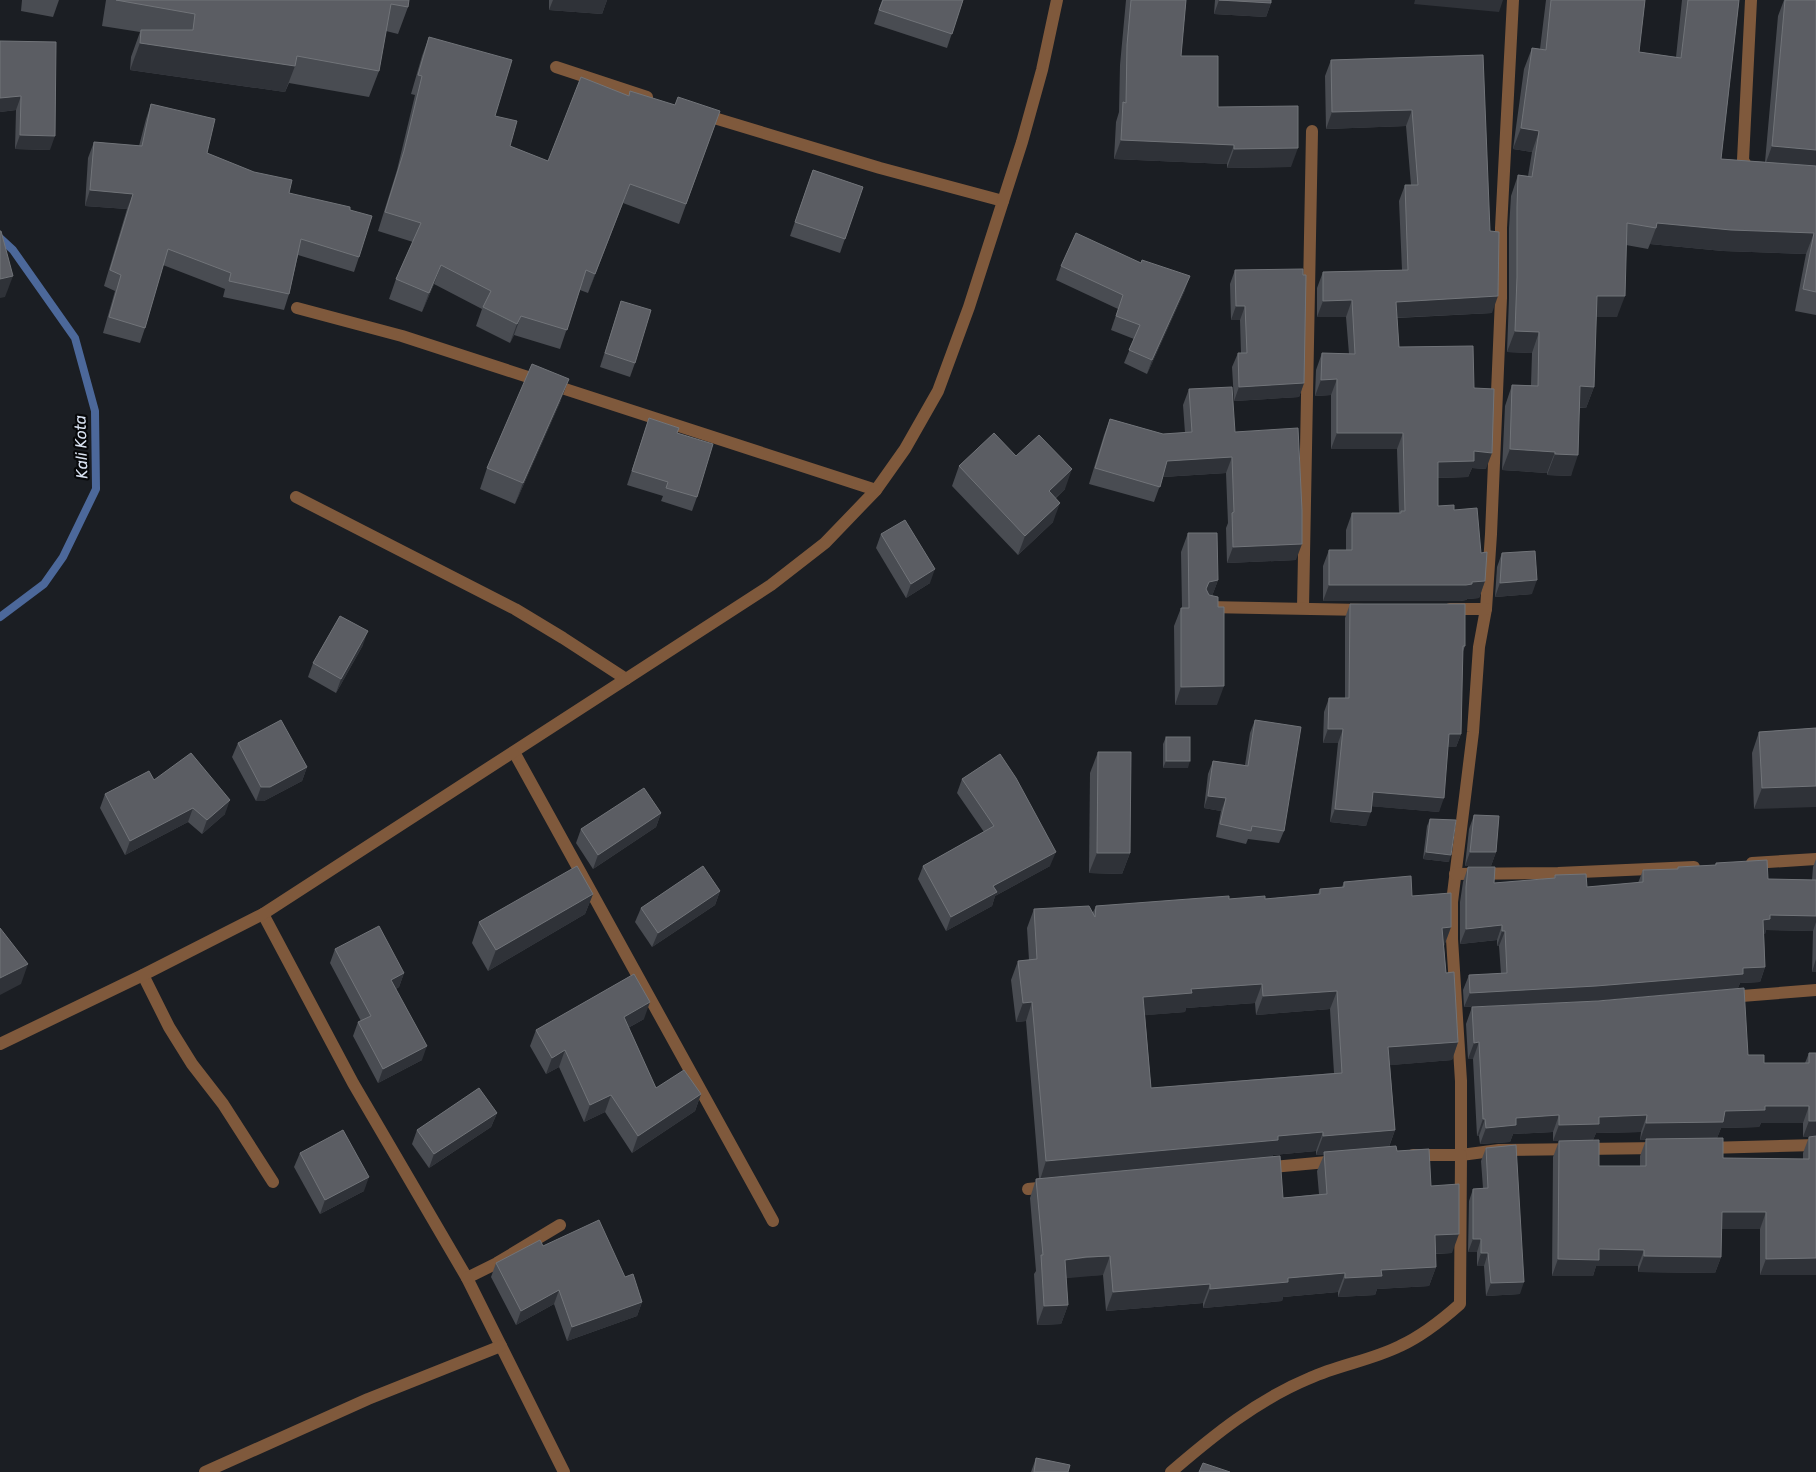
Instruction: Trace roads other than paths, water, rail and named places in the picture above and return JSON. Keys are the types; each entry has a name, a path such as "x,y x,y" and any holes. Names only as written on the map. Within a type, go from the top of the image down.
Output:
{"street":[{"path":"0,1044 143,975 263,914 771,585 825,543 876,490 905,449 938,391 969,307 1024,133 1042,70 1057,0"},
{"path":"1171,1472 1204,1444 1257,1405 1310,1378 1400,1346 1440,1322 1460,1304 1460,1080 1463,1016 1452,939 1452,902 1473,732 1479,647 1486,609 1492,525 1501,298 1502,218 1513,0"},
{"path":"1751,0 1743,160 1749,170 1766,177"},
{"path":"556,67 655,99"},
{"path":"691,111 880,168 1003,201"},
{"path":"1303,608 1312,131"},
{"path":"297,308 402,336 876,490"},
{"path":"296,497 515,610 563,638 626,679"},
{"path":"1207,607 1373,610"},
{"path":"1439,609 1486,609"},
{"path":"514,752 773,1221"},
{"path":"1740,864 1816,859"},
{"path":"1455,874 1558,873 1711,866"},
{"path":"263,914 353,1083 467,1278 564,1472"},
{"path":"143,975 169,1027 192,1064 223,1104 273,1182"},
{"path":"1718,998 1816,990"},
{"path":"1696,1148 1816,1145"},
{"path":"1402,1156 1421,1154 1461,1155 1499,1150 1671,1149"},
{"path":"1246,1169 1355,1160"},
{"path":"1028,1189 1057,1186"},
{"path":"467,1278 497,1263 560,1225"},
{"path":"205,1472 368,1400 501,1346"}],"waterway":[{"name":"Kali Kota","path":"0,238 13,250 75,338 95,411 96,489 63,557 44,584 0,617"}]}
